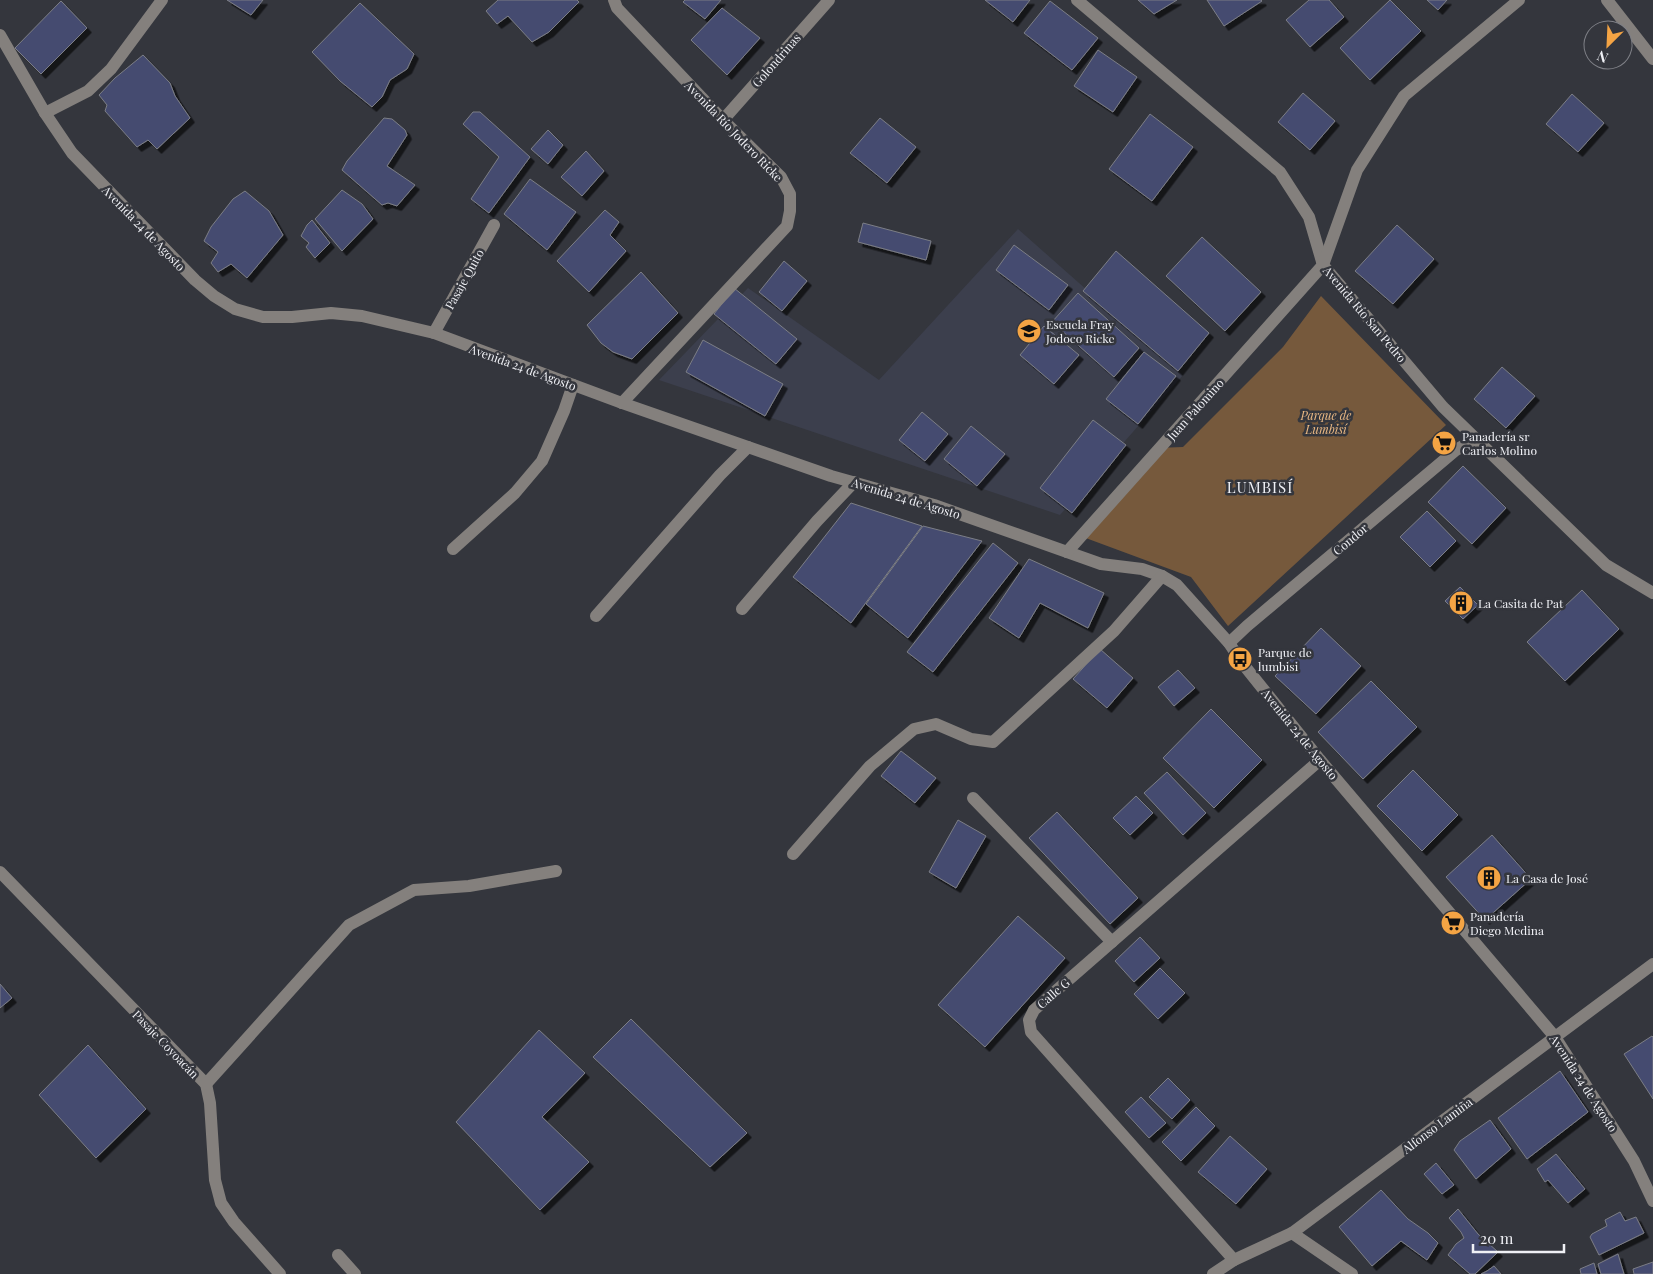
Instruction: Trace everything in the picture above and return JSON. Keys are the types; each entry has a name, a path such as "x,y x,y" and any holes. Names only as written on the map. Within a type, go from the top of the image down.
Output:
{"street":[{"path":"45,113 88,90 111,69 162,0"},
{"name":"Avenida Río Jodero Ricke","path":"614,0 617,8 722,120 781,177 790,194 790,211 786,226 622,403"},
{"name":"Golondrinas","path":"722,120 829,0"},
{"name":"Avenida Río San Pedro","path":"1076,0 1280,172 1309,217 1323,265 1443,407 1606,565 1653,593"},
{"path":"1323,265 1357,170 1404,96 1519,0"},
{"path":"1607,0 1653,59"},
{"name":"Avenida 24 de Agosto","path":"0,35 45,113 72,153 195,280 214,296 235,309 263,317 292,318 331,313 362,316 434,334 622,403 831,476 934,505 1101,564 1142,569 1162,576 1177,585 1229,643 1243,664 1320,760 1555,1037 1634,1162 1652,1195"},
{"name":"Pasaje Quito","path":"434,334 494,225"},
{"name":"Juan Palomino","path":"1067,552 1323,265"},
{"path":"453,549 515,493 542,461 573,385"},
{"name":"Condor","path":"1229,643 1254,619 1456,450 1475,439"},
{"path":"596,616 720,475 748,447"},
{"path":"742,609 854,482"},
{"path":"793,854 870,766 914,729 936,724 971,739 993,742 1114,631 1162,576"},
{"name":"Calle G","path":"1234,1260 1030,1032 1029,1020 1034,1010 1320,760"},
{"path":"973,798 1112,942"},
{"path":"206,1084 349,925 414,890 469,886 556,871"},
{"name":"Pasaje Coyoacán","path":"0,872 206,1084 210,1103 215,1180 221,1203 234,1222 280,1274"},
{"name":"Alfonso Lamiña","path":"1213,1274 1234,1260 1292,1233 1653,964"},
{"path":"1292,1233 1352,1274"},
{"path":"338,1255 355,1274"}],"shaded area":[{"name":"Escuela Fray Jodoco Ricke","path":"1018,229 1183,375 1060,515 659,380 748,288 879,380"}],"green space":[{"name":"Parque de Lumbisí","path":"1321,296 1446,425 1228,626 1191,577 1083,537 1157,448 1183,447 1283,347"}],"building":[{"path":"227,0 263,0 251,15"},
{"path":"498,0 577,0 579,2 549,32 532,42 508,16 497,24 486,11"},
{"path":"685,0 721,0 705,19 683,2"},
{"path":"985,0 1030,0 1013,22"},
{"path":"1138,0 1177,0 1154,14"},
{"path":"1207,0 1261,0 1262,1 1224,26"},
{"path":"1309,0 1329,0 1344,17 1310,47 1286,20"},
{"path":"1390,0 1421,31 1370,80 1340,48"},
{"path":"1427,0 1447,0 1438,10"},
{"path":"61,1 87,28 41,74 15,48"},
{"path":"1050,1 1098,38 1072,70 1024,33"},
{"path":"360,3 414,54 407,69 390,80 382,97 372,107 340,81 312,52"},
{"path":"722,8 760,38 727,75 691,40"},
{"path":"1098,50 1137,77 1113,112 1074,86"},
{"path":"143,55 170,83 175,96 190,118 157,149 148,140 137,147 105,111 107,105 99,95 115,78"},
{"path":"1303,93 1335,121 1310,150 1278,122"},
{"path":"1572,94 1604,123 1578,152 1546,124"},
{"path":"473,112 480,112 530,157 489,213 471,199 499,157 463,124"},
{"path":"1150,114 1193,147 1152,201 1109,169"},
{"path":"384,118 392,119 405,130 407,135 387,166 415,185 397,206 388,203 382,205 342,170 347,161"},
{"path":"880,118 916,147 887,183 850,153"},
{"path":"548,130 563,145 548,164 531,149"},
{"path":"586,151 604,171 582,196 561,177"},
{"path":"530,179 576,212 547,250 504,214"},
{"path":"342,190 362,204 373,219 342,251 315,219"},
{"path":"245,191 269,211 283,235 247,278 231,264 218,272 211,263 218,252 204,241 211,227 233,199"},
{"path":"605,210 619,222 610,235 626,251 589,292 557,261"},
{"path":"312,220 330,243 315,258 306,247 309,243 301,236"},
{"path":"863,223 931,241 926,260 858,242"},
{"path":"1397,225 1434,259 1393,304 1355,271"},
{"path":"1202,237 1261,292 1225,331 1166,276"},
{"path":"1014,245 1068,285 1049,310 996,270"},
{"path":"1116,251 1209,333 1178,371 1083,291"},
{"path":"784,261 807,281 782,311 759,292"},
{"path":"641,272 678,313 632,359 613,352 601,343 587,325"},
{"path":"734,288 797,339 776,364 714,314"},
{"path":"1078,293 1139,348 1114,377 1052,322"},
{"path":"1044,326 1079,355 1054,384 1020,355"},
{"path":"703,340 783,384 765,416 686,372"},
{"path":"1144,352 1176,376 1138,424 1106,399"},
{"path":"1502,367 1535,396 1506,428 1474,399"},
{"path":"922,412 948,434 925,461 899,440"},
{"path":"1093,420 1126,445 1072,513 1040,488"},
{"path":"971,426 1005,454 977,486 944,459"},
{"path":"1463,466 1506,508 1472,544 1428,502"},
{"path":"851,503 922,526 851,623 793,577"},
{"path":"1427,511 1456,541 1430,567 1400,537"},
{"path":"923,526 982,541 908,638 866,604"},
{"path":"993,543 1018,563 933,672 907,652"},
{"path":"1029,559 1104,593 1088,628 1040,603 1019,638 989,618"},
{"name":"La Casita de Pat","path":"1460,587 1478,605 1463,619 1445,601"},
{"path":"1582,590 1619,629 1565,681 1527,642"},
{"path":"1321,628 1361,666 1316,714 1275,676"},
{"path":"1100,649 1133,678 1107,708 1073,679"},
{"path":"1178,670 1195,688 1174,706 1158,687"},
{"path":"1371,681 1417,727 1363,779 1318,732"},
{"path":"1211,709 1262,760 1214,808 1163,758"},
{"path":"901,751 936,778 915,803 881,776"},
{"path":"1413,770 1458,815 1422,851 1377,806"},
{"path":"1167,772 1206,813 1183,835 1144,793"},
{"path":"1136,796 1153,813 1130,835 1113,818"},
{"path":"1057,812 1138,898 1110,924 1029,838"},
{"path":"958,820 986,836 956,888 929,872"},
{"name":"La Casa de José","path":"1492,835 1531,879 1485,920 1446,877"},
{"path":"1018,916 1065,958 985,1047 938,1005"},
{"path":"1140,937 1160,958 1134,982 1115,961"},
{"path":"1160,968 1185,993 1158,1019 1134,994"},
{"path":"0,984 12,998 0,1008"},
{"path":"631,1019 747,1133 710,1167 593,1057"},
{"path":"539,1030 585,1073 542,1117 589,1162 540,1210 456,1122"},
{"path":"1653,1037 1653,1099 1624,1054"},
{"path":"88,1045 146,1109 96,1158 39,1095"},
{"path":"1560,1071 1588,1112 1527,1159 1498,1118"},
{"path":"1168,1078 1190,1100 1172,1119 1149,1097"},
{"path":"1141,1097 1166,1123 1149,1138 1125,1112"},
{"path":"1196,1107 1215,1126 1181,1161 1162,1142"},
{"path":"1490,1120 1511,1149 1476,1179 1454,1150 1460,1141"},
{"path":"1230,1136 1267,1169 1236,1204 1198,1172"},
{"path":"1556,1154 1585,1189 1568,1203 1548,1180 1545,1182 1537,1169"},
{"path":"1436,1163 1454,1185 1442,1194 1424,1174"},
{"path":"1381,1190 1408,1219 1428,1233 1438,1243 1427,1260 1401,1241 1372,1266 1339,1227"},
{"path":"1458,1209 1478,1234 1498,1252 1475,1274 1470,1274 1448,1255 1456,1244 1464,1238 1449,1218"},
{"path":"1620,1212 1625,1221 1636,1217 1644,1233 1599,1255 1590,1237 1607,1226 1605,1220"},
{"path":"1618,1254 1624,1274 1601,1274 1598,1264"},
{"path":"1653,1262 1653,1274 1634,1274 1633,1269"},
{"path":"1594,1263 1597,1274 1581,1274 1580,1269"},
{"path":"1494,1266 1501,1274 1481,1274 1487,1271"}],"place":[{"name":"Escuela Fray Jodoco Ricke","path":"1029,331"},
{"name":"Panadería sr Carlos Molino","path":"1444,443"},
{"name":"La Casita de Pat","path":"1461,603"},
{"name":"Parque de lumbisi","path":"1240,659"},
{"name":"La Casa de José","path":"1489,878"},
{"name":"Panadería Diego Medina","path":"1453,923"}],"district":[{"name":"LUMBISÍ","path":"1260,487"}]}
